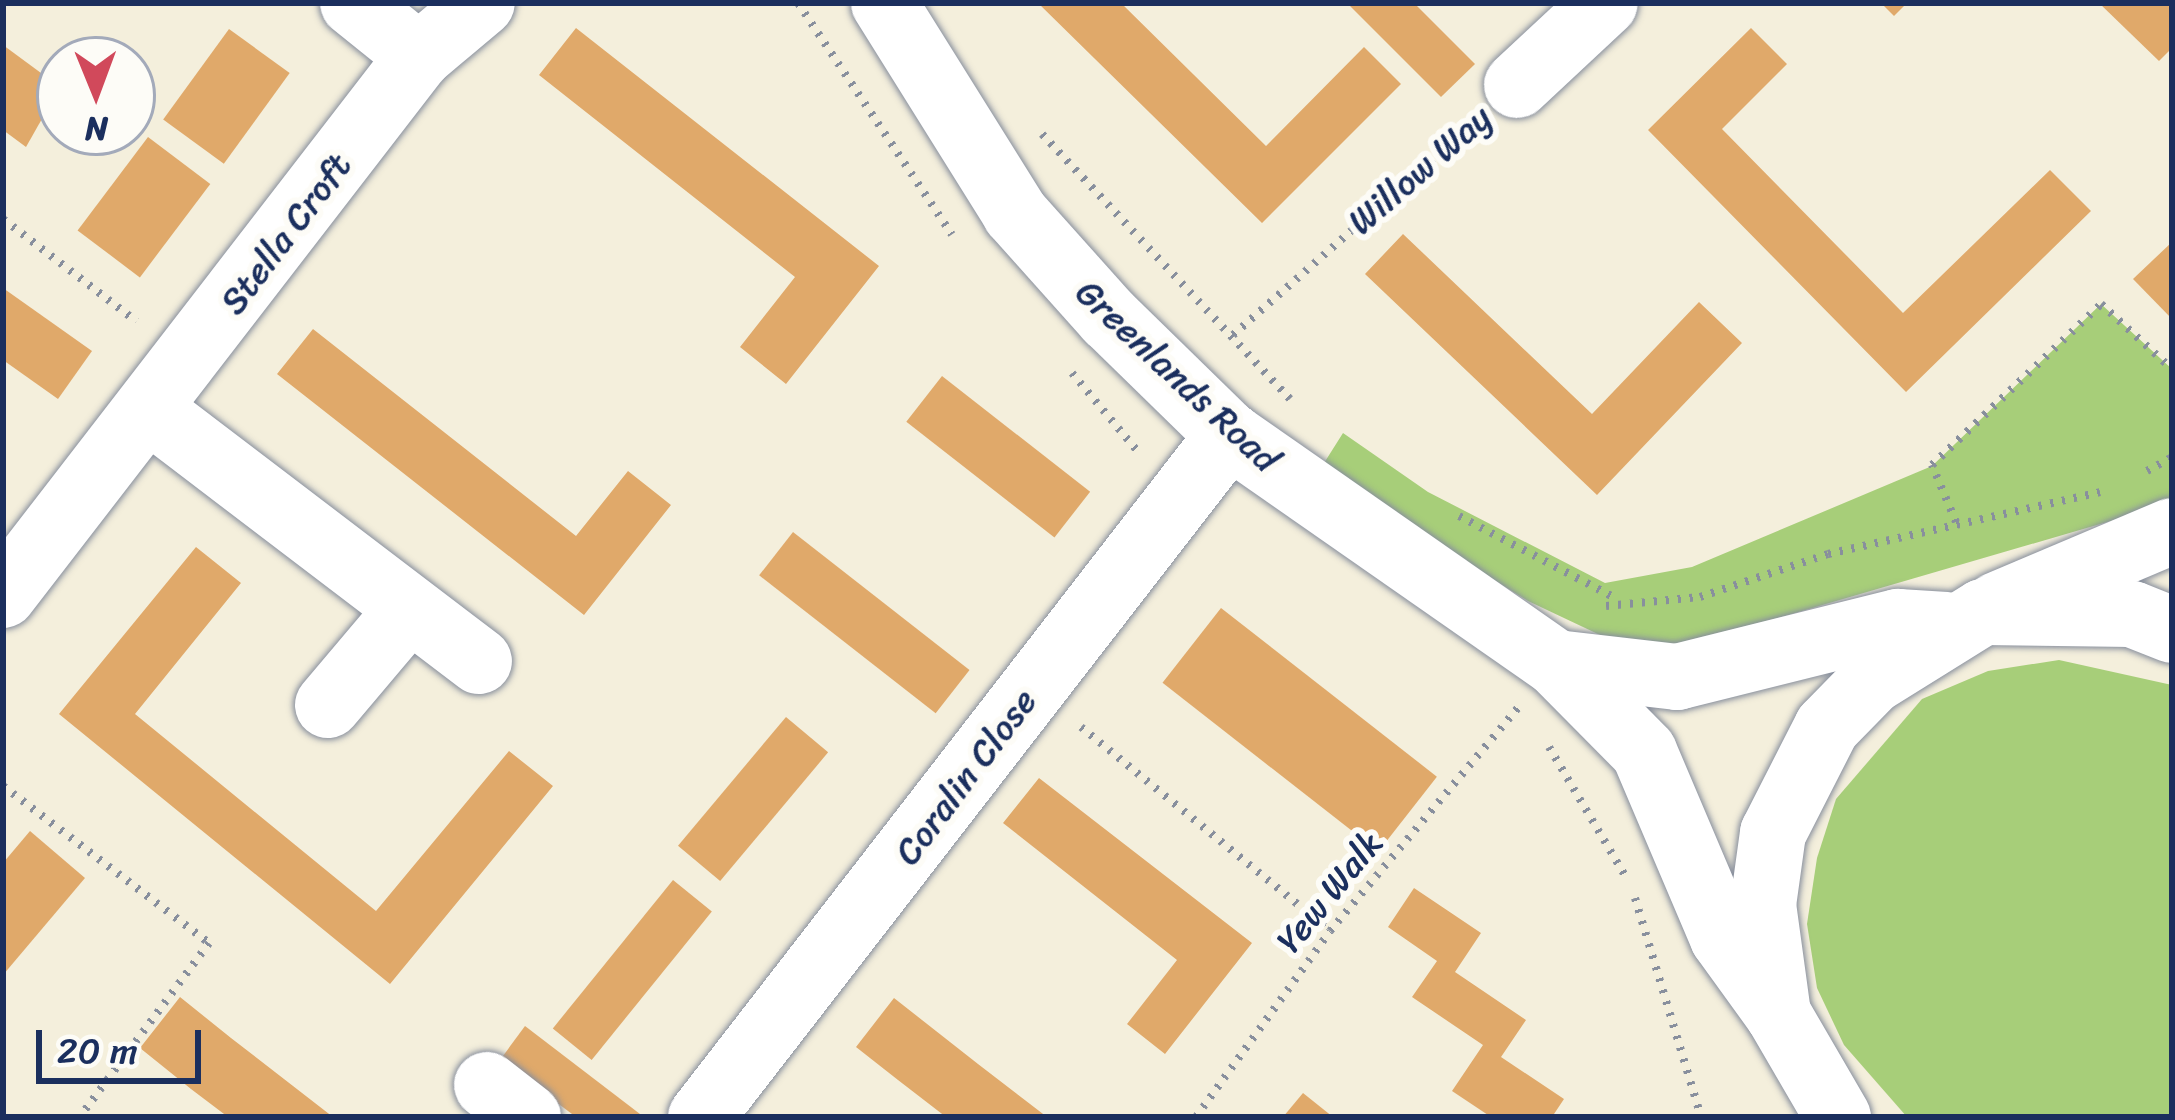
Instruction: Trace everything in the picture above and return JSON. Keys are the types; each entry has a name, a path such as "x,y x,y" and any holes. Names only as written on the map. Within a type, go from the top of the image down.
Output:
{"street":[{"path":"353,3 419,56"},
{"name":"Stella Croft","path":"3,595 171,387 419,56 482,3"},
{"name":"Greenlands Road","path":"884,3 1015,213 1229,435 1536,686 1645,752 1723,938 1778,1014 1838,1117"},
{"name":"Willow Way","path":"1517,85 1605,3"},
{"path":"171,387 409,609 479,661"},
{"name":"Coralin Close","path":"700,1117 1229,435"},
{"path":"1778,1014 1762,905 1790,788 1872,680 1966,619 2172,531"},
{"path":"328,705 409,609"},
{"name":"Greenlands Road","path":"1536,686 1677,677 1898,622 2132,614 2172,630"}],"path":[{"name":"Willow Way","path":"1233,335 1517,85"},
{"path":"1025,116 1305,415"},
{"path":"3,219 171,387"},
{"path":"1956,522 1932,466 2101,304 2172,369"},
{"path":"1447,509 1613,597 1700,597 1956,522 2116,488"},
{"name":"Yew Walk","path":"1196,1117 1330,931 1613,597"},
{"path":"1531,725 1536,686"},
{"path":"1034,688 1330,931"},
{"path":"1545,741 1630,884 1701,1117"},
{"path":"3,786 209,943 80,1117"}],"green space":[{"path":"2101,304 2172,369 2172,503 1686,645 1619,644 1528,601 1319,471 1343,433 1428,492 1605,583 1692,567 1932,466"},
{"path":"2059,660 2172,685 2172,1117 1907,1117 1844,1045 1817,988 1807,924 1817,858 1836,799 1922,699 1988,671"}],"building":[{"path":"1038,3 1121,3 1266,146 1364,47 1401,84 1262,223"},
{"path":"1347,3 1414,3 1475,64 1441,97"},
{"path":"1881,3 1907,3 1894,16"},
{"path":"2099,3 2172,3 2172,48 2159,61"},
{"path":"576,28 879,266 786,384 740,347 795,277 539,75"},
{"path":"1751,28 1787,64 1722,129 1903,313 2050,170 2091,211 1906,392 1648,130"},
{"path":"229,29 290,73 224,164 163,120"},
{"path":"3,45 36,69 36,129 26,147 3,130"},
{"path":"156,143 210,184 140,277 78,230 134,156 156,156"},
{"path":"1403,234 1592,414 1699,302 1742,343 1597,495 1365,274"},
{"path":"2172,242 2172,319 2133,279"},
{"path":"3,288 92,351 58,399 3,360"},
{"path":"313,329 576,536 628,471 671,505 584,615 277,374"},
{"path":"942,376 1090,492 1054,537 906,422"},
{"path":"793,532 970,670 936,713 759,575"},
{"path":"196,547 241,583 135,714 376,911 509,751 553,786 390,984 59,714"},
{"path":"1221,608 1437,777 1378,852 1163,683"},
{"path":"786,717 828,752 720,881 678,846"},
{"path":"1039,778 1252,943 1165,1054 1127,1024 1177,960 1003,823"},
{"path":"30,831 85,878 3,975 3,863"},
{"path":"673,880 712,911 592,1060 553,1028"},
{"path":"1414,888 1481,933 1455,972 1526,1020 1501,1057 1564,1099 1552,1117 1491,1117 1452,1091 1483,1045 1412,997 1437,961 1388,927"},
{"path":"180,997 333,1117 228,1117 191,1089 140,1048"},
{"path":"894,998 1047,1117 946,1117 898,1080 856,1047"},
{"path":"525,1026 638,1117 576,1117 500,1060"},
{"path":"1303,1093 1333,1117 1283,1117"}]}
